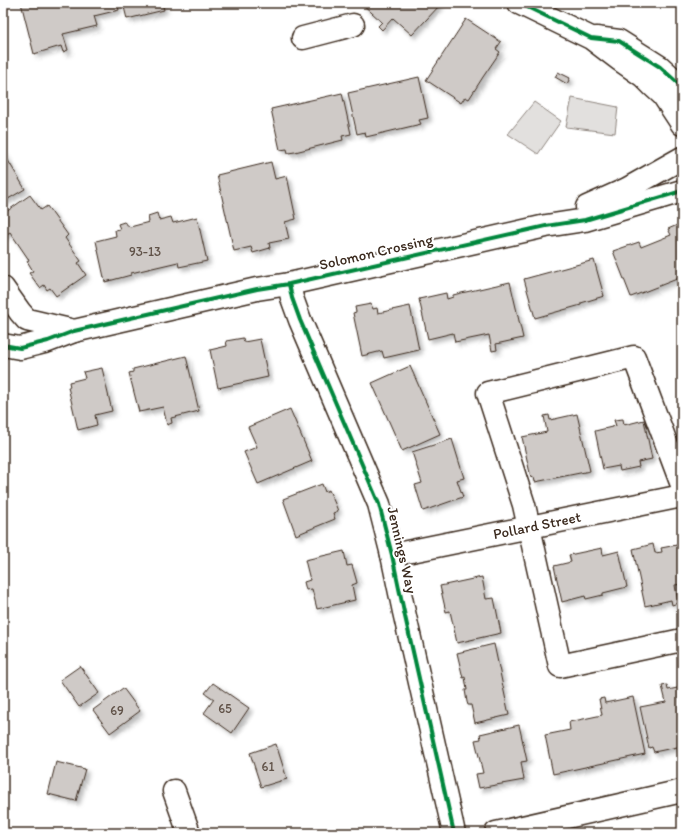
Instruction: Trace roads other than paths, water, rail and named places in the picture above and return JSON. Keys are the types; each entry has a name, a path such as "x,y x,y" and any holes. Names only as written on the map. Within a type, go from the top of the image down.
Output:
{"street":[{"path":"519,3 591,38 643,76 663,95 682,124"},
{"path":"303,38 353,25"},
{"path":"591,38 618,41 660,67 682,87"},
{"name":"Solomon Crossing","path":"546,226 627,189 682,158"},
{"name":"Solomon Crossing","path":"3,345 20,348 48,341 74,331 257,289 289,284 546,226 585,220 682,191"},
{"name":"Jennings Way","path":"289,284 292,298 300,320 379,504 392,555 454,833"},
{"path":"3,288 27,320 74,331"},
{"path":"682,485 634,357 488,393 529,526 560,666 682,640"},
{"name":"Pollard Street","path":"392,555 682,496"},
{"path":"496,833 682,791"},
{"path":"174,792 188,833"}]}
